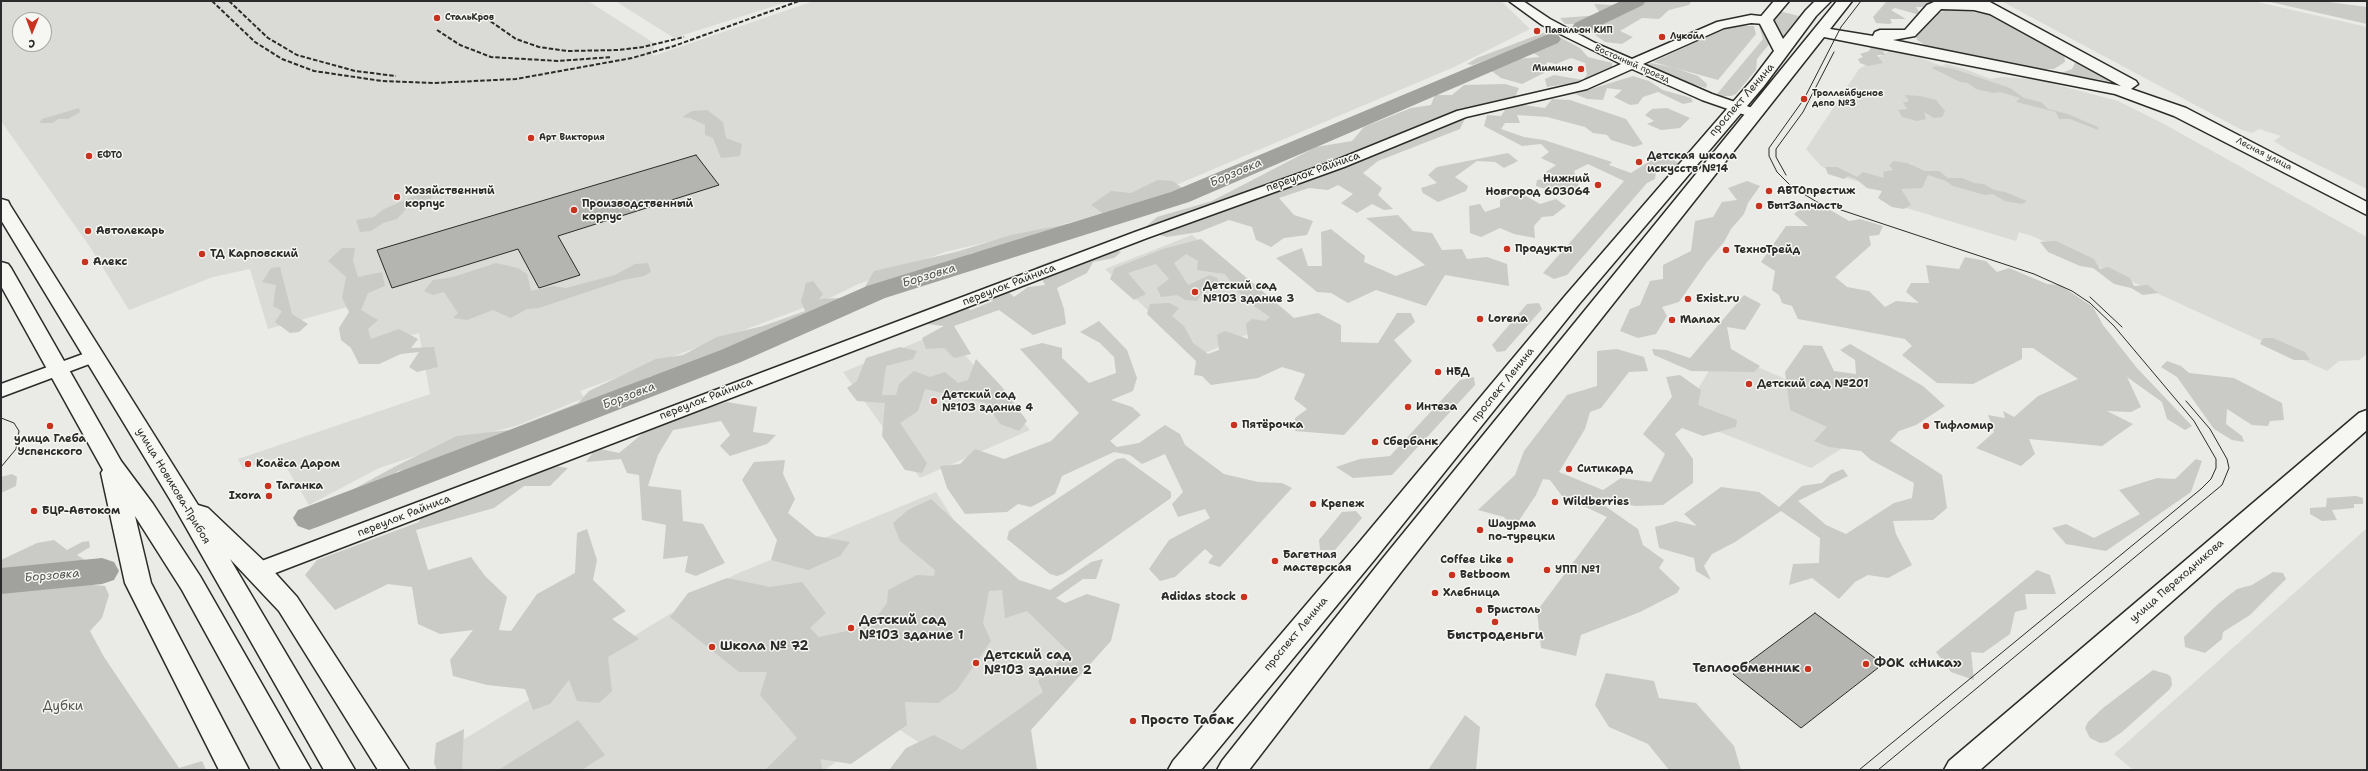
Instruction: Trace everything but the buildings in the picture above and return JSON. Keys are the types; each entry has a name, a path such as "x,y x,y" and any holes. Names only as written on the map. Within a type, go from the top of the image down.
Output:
{"main road":[{"path":"1977,1 2066,49 2160,103"},
{"path":"1919,50 1910,39 1910,33 1932,8 1939,5 1974,6 1994,10"},
{"path":"1783,52 1782,11 1819,6"},
{"name":"проспект Ленина","path":"1232,770 1397,559 1698,182 1746,111 1783,52 1819,6"},
{"path":"1840,8 1864,32 1886,36 1910,33"},
{"name":"проспект Ленина","path":"1183,770 1366,552 1572,300 1820,32 1840,8"},
{"path":"1820,32 2090,82 2160,103"},
{"path":"2037,72 2059,70 2067,67 2071,58 2066,49"},
{"name":"Лесная улица","path":"2160,103 2236,140 2367,209"},
{"name":"улица Новикова-Прибоя","path":"1,205 180,496 340,770"},
{"path":"1,268 112,466 144,510 190,583 296,770"},
{"name":"улица Переходникова","path":"1959,770 2362,422"},
{"path":"112,466 138,583 234,770"},
{"path":"180,496 258,571 288,604 394,770"}],"street":[{"name":"Восточный проезд","path":"1515,1 1546,22 1632,65 1746,111"},
{"name":"переулок Райниса","path":"258,571 1141,235 1339,164 1462,114 1582,86 1722,25 1782,11"},
{"path":"1,391 94,356"}],"shaded area":[{"path":"1,1 588,1 654,43 653,56 814,1 1501,1 1530,29 1454,67 1110,213 945,252 856,285 830,298 580,391 584,398 516,426 479,435 379,468 309,505 280,457 243,469 238,459 430,394 419,333 366,349 351,306 268,329 250,269 213,277 129,310 90,247 1,121"},
{"path":"615,1 790,1 674,38"},
{"path":"2001,1 2253,1 2367,27 2367,189 2288,150 2274,141 2281,136 2259,129 2252,133 2242,130"},
{"path":"1894,48 1942,66 1946,64 1962,68 1991,79 2001,77 2035,79 2118,101 2162,123 2367,237 2367,354 2359,360 2339,361 2327,371 2032,236 2019,232 2016,241 1880,200 1886,190 1840,176 1821,166 1806,149 1859,69"},
{"name":"Детский сад №103 здание 3","path":"1192,235 1289,316 1196,357 1105,269"},
{"name":"Детский сад №103 здание 4","path":"944,331 1030,430 920,478 843,372"},
{"name":"Детский сад №201","path":"1721,351 1884,422 1811,468 1681,417"},
{"path":"936,492 988,574 1103,644 962,770 889,723 825,770 443,770 435,757 734,575"},
{"path":"2367,528 2367,770 2133,770 2114,754"}],"green space":[{"path":"1625,1 1692,1 1689,5 1669,10 1659,19 1642,18 1620,31 1633,37 1622,44 1605,42 1591,32 1584,32 1574,24 1565,24 1560,18 1601,15 1594,4 1614,5"},
{"path":"1887,1 1934,1 1928,3 1926,7 1916,7 1920,13 1916,14 1895,8 1891,10 1906,19 1890,19 1892,23 1889,24 1876,23 1873,17"},
{"path":"2266,1 2321,1 2367,7 2367,24"},
{"path":"1948,10 1961,10 1997,16 2064,54 2065,62 2054,69 2038,69 1933,50 1917,40 1916,36 1938,13"},
{"path":"1779,11 1799,16 1780,40 1773,23 1773,18"},
{"path":"1731,26 1754,26 1756,34 1718,80 1675,68 1698,76 1707,84 1706,88 1682,81 1647,64 1652,63 1674,68 1653,62"},
{"path":"1759,26 1771,42 1757,59 1756,70 1736,94 1731,96 1719,96 1717,94 1763,39"},
{"path":"1548,31 1580,48 1588,57 1612,63 1612,69 1587,81 1547,87 1545,79 1554,75 1583,80 1587,75 1585,63 1571,58 1556,64 1547,62 1544,73 1522,84 1501,78 1489,69 1516,59 1540,57 1522,46 1473,65 1467,64 1477,58"},
{"path":"1873,44 1899,48 1898,52 1883,51 1885,55 1877,55 1883,63 1868,66 1860,63 1858,59 1863,57 1860,54 1869,51"},
{"path":"2077,59 2124,84 2061,73 2072,69"},
{"path":"1935,66 1954,69 2010,88 2024,98 2041,102 2048,109 2068,114 2098,127 2098,130 2070,119 2059,119 2056,112 2016,102 2020,98 2000,92 1994,93 1976,89 1968,83 1960,82 1932,68"},
{"path":"1633,76 1649,81 1663,90 1691,98 1693,102 1683,104 1658,92 1643,97 1638,104 1630,105 1614,97 1622,90 1607,88 1603,100 1587,99 1575,94"},
{"path":"1505,84 1519,88 1515,97 1470,108 1460,129 1378,161 1363,173 1382,188 1378,195 1393,209 1384,210 1372,204 1357,213 1341,203 1353,194 1338,185 1328,190 1309,188 1279,198 1294,215 1313,221 1307,235 1284,238 1271,247 1256,240 1252,227 1229,220 1199,232 1167,237 1142,230 1157,217 1212,201 1316,147 1352,141 1364,127 1411,108 1431,105 1435,95 1452,95 1464,85"},
{"path":"1905,95 1920,96 1936,100 1945,111 1942,117 1934,118 1924,112 1926,119 1917,121 1902,117 1898,110 1907,109 1903,103 1909,101"},
{"path":"1552,99 1570,100 1626,119 1643,144 1634,147 1611,140 1607,135 1593,133 1585,127 1547,117 1517,115 1520,123 1505,123 1501,129 1524,137 1544,140 1612,162 1609,165 1631,173 1659,155 1667,154 1678,163 1671,170 1656,172 1655,179 1647,183 1567,275 1554,279 1543,273 1624,181 1588,164 1574,171 1580,189 1564,190 1555,187 1552,191 1536,186 1537,180 1552,178 1546,172 1556,165 1541,158 1549,152 1541,144 1522,146 1484,126 1487,115 1501,116 1505,110 1523,105 1545,108"},
{"path":"79,108 80,112 68,119 58,119 53,123 39,123 42,119"},
{"path":"1667,108 1690,118 1680,128 1661,130 1647,124 1654,121 1645,115 1652,109"},
{"path":"707,110 723,122 726,138 742,144 740,156 721,158 713,138 705,135 705,125 690,118 682,117 692,111"},
{"path":"1508,153 1518,161 1504,168 1495,162 1477,161 1455,177 1468,186 1466,191 1438,202 1423,193 1421,188 1437,183 1428,175 1437,167"},
{"path":"1894,161 1907,163 1925,171 1939,171 1948,178 1962,178 1974,183 1984,184 1994,190 2005,192 2027,201 2022,204 2005,201 1993,194 1985,195 1953,186 1946,181 1928,175 1922,188 1901,189 1911,205 1904,209 1892,207 1878,198 1882,191 1867,188 1856,179 1848,176 1844,179 1828,174 1825,167 1837,167 1857,177 1863,172 1884,178 1883,172 1893,170 1889,165"},
{"path":"1158,180 1173,181 1182,188 1132,208 1117,224 1085,229 1063,229 1045,241 1010,245 998,251 972,253 949,265 899,280 885,288 863,290 874,271 956,252 1011,235 1107,216 1091,205 1111,191 1131,193"},
{"path":"1747,181 1760,186 1748,203 1744,214 1731,229 1724,242 1707,262 1679,302 1662,307 1667,316 1656,334 1638,338 1620,331 1630,309 1640,305 1650,281 1663,279 1663,265 1691,251 1695,221 1713,217 1722,202 1737,200 1728,188"},
{"path":"437,186 430,201 408,207 397,219 383,223 371,231 360,232 356,220 374,217 384,209"},
{"path":"1519,192 1540,204 1556,199 1566,206 1553,216 1542,217 1534,226 1535,238 1514,234 1500,228 1481,237 1470,233 1469,206 1480,204 1485,212 1500,207 1500,200"},
{"path":"1809,202 1832,211 1849,221 1860,219 1883,226 1879,235 1869,236 1871,245 1835,277 1847,287 1869,291 1885,307 1896,301 1919,303 1906,292 1911,283 1929,283 1926,265 1959,269 1965,257 1986,261 1997,272 2009,268 2047,284 2060,285 2093,307 2103,325 2137,368 2192,426 2185,430 2167,419 2162,402 2127,377 2141,407 2131,412 2107,411 2133,424 2102,446 2029,439 2035,454 2021,466 1976,448 1994,432 1988,415 2005,418 2003,411 2014,417 2038,396 2078,379 2033,348 2022,348 2022,359 1973,384 1937,383 1902,355 1912,346 1905,339 1798,319 1792,306 1782,303 1779,295 1772,290 1775,271 1761,262 1786,226 1808,226 1794,214"},
{"path":"1398,215 1413,231 1432,233 1442,250 1462,249 1467,259 1487,257 1507,264 1509,286 1445,275 1426,306 1376,290 1348,303 1331,293 1317,292 1276,258 1302,248 1308,266 1322,266 1321,232 1331,229 1365,256 1364,262 1396,276 1425,265 1366,218"},
{"path":"1201,239 1294,318 1318,313 1341,325 1341,342 1378,343 1397,313 1411,313 1415,322 1394,340 1412,361 1344,435 1295,431 1295,418 1307,409 1294,399 1305,374 1282,367 1258,378 1211,385 1202,376 1194,375 1196,361 1147,314 1150,304 1169,303 1179,308 1172,316 1184,326 1193,343 1208,354 1219,350 1217,335 1225,331 1248,339 1246,324 1252,319 1265,321 1270,317 1245,300 1225,274 1197,270 1198,261 1186,254 1174,263 1188,285 1210,275 1217,278 1220,286 1202,293 1197,301 1185,300 1177,295 1161,297 1157,288 1169,279 1156,264 1128,273 1146,294 1134,300 1110,279 1115,268 1163,249"},
{"path":"2056,241 2094,259 2100,269 2108,267 2130,278 2134,286 2148,285 2158,293 2143,295 2131,288 2114,284 2093,268 2080,266 2048,252 2040,242"},
{"path":"1104,245 1121,252 1114,258 1093,262 1087,273 1057,288 1064,309 1066,324 1033,335 999,310 954,326 971,354 954,358 944,348 926,349 922,338 944,326 927,324 912,314 946,301 971,310 993,301 984,287 998,282 1014,297 1028,287 1045,285 1036,267 1054,260 1065,259"},
{"path":"342,248 355,248 353,261 358,277 382,272 385,286 368,293 361,310 378,320 368,329 371,339 399,329 418,339 411,348 434,347 438,367 417,372 409,367 419,352 401,354 379,364 359,364 351,348 341,340 339,328 349,312 342,298 346,277 328,261"},
{"path":"496,263 518,268 527,274 531,291 553,286 566,288 615,275 635,264 648,263 651,272 644,276 623,280 539,308 527,309 511,318 493,310 467,320 453,318 458,313 444,292 433,295 424,291 433,280 453,277"},
{"path":"280,267 292,314 308,324 299,332 290,333 275,322 282,311 273,306 276,285 262,282 271,268"},
{"path":"813,281 823,294 819,299 840,298 840,304 704,361 684,364 665,376 651,376 600,403 552,421 539,431 503,447 477,444 413,469 398,471 352,508 320,521 321,507 394,467 457,436 509,430 578,403 589,391 656,359 683,355 717,337 763,326 805,311 801,301 806,283"},
{"path":"1744,295 1761,304 1745,330 1727,327 1731,349 1760,366 1754,372 1691,371 1654,355 1652,349 1666,350 1690,358"},
{"path":"1539,303 1542,309 1505,351 1497,352 1492,345 1527,304"},
{"path":"1099,321 1127,350 1137,378 1133,391 1111,400 1132,407 1141,415 1110,441 1117,447 1139,443 1165,425 1180,434 1185,445 1224,474 1258,482 1282,483 1292,488 1220,567 1208,563 1213,556 1205,549 1175,577 1160,581 1149,569 1169,540 1210,518 1205,509 1178,517 1172,504 1183,492 1165,454 1142,464 1130,455 1114,452 1062,476 1055,494 1031,507 1018,504 1007,512 965,514 947,488 940,466 960,464 975,449 1004,459 1051,441 1079,413 1020,349 1042,343 1062,348 1062,358 1089,383 1116,373 1114,357 1100,343 1080,332"},
{"path":"2263,338 2273,338 2305,352 2310,360 2294,360 2260,344"},
{"path":"1850,344 1923,386 1945,406 1916,425 1899,431 1890,441 1942,475 1947,508 1933,520 1893,521 1896,534 1912,565 1888,578 1868,575 1855,582 1839,599 1812,578 1789,585 1793,564 1819,563 1820,538 1781,511 1735,542 1712,554 1704,566 1711,580 1696,571 1694,558 1659,548 1655,527 1676,521 1697,526 1684,514 1721,487 1759,492 1779,507 1802,486 1822,483 1831,474 1843,469 1848,476 1798,501 1826,525 1846,534 1894,503 1912,498 1914,483 1871,460 1861,451 1829,447 1814,441 1827,427 1790,410 1785,372 1804,345 1822,346 1834,371 1856,374 1855,360 1840,350"},
{"path":"900,347 917,351 913,359 886,366 882,395 896,395 899,384 914,371 930,377 945,372 958,383 968,380 976,359 1002,387 1027,421 1019,431 1000,424 986,403 925,389 918,411 900,423 927,463 922,473 905,470 882,436 885,403 857,401 847,388 857,381 866,358"},
{"path":"1617,349 1644,357 1648,371 1629,372 1601,408 1590,412 1585,429 1559,472 1603,490 1621,478 1651,482 1665,454 1643,434 1672,397 1666,377 1680,375 1701,390 1698,405 1737,420 1736,427 1703,436 1682,428 1675,434 1693,459 1693,483 1663,505 1635,506 1592,497 1638,529 1643,545 1664,560 1659,568 1680,588 1677,593 1640,612 1581,635 1576,656 1541,648 1537,611 1607,517 1562,496 1550,480 1543,479 1536,495 1514,528 1504,517 1478,510 1515,475 1524,451 1567,395 1597,386 1597,351"},
{"path":"2167,361 2181,366 2189,373 2234,378 2282,403 2284,420 2270,421 2268,426 2252,425 2227,409 2226,424 2242,436 2244,442 2232,440 2214,429 2177,377 2161,367"},
{"path":"1474,377 1475,385 1392,475 1353,478 1336,467 1360,459 1390,456 1460,380"},
{"path":"727,402 757,407 753,432 776,435 767,444 730,456 720,446 730,435 721,421 673,430 658,455 648,486 681,490 683,521 703,524 725,563 696,576 685,572 688,556 663,559 666,525 642,520 639,475 627,473 621,459 586,462 596,448 619,453 652,426"},
{"path":"1124,458 1171,492 1171,498 1063,574 1057,576 1050,574 1007,539 1009,531 1117,459"},
{"path":"2196,459 2202,461 2191,492 2106,551 2066,544 2052,528 2066,524 2094,538 2140,514 2119,490 2157,478 2175,479"},
{"path":"785,460 783,474 795,499 788,513 816,536 850,542 840,556 808,570 771,560 777,540 742,480 754,462"},
{"path":"555,466 568,468 550,486 524,486 494,508 416,530 428,570 471,557 485,576 507,597 499,630 511,631 537,594 575,573 577,533 587,529 597,560 593,580 626,611 612,619 639,639 608,657 612,691 599,703 577,701 569,680 550,704 533,710 525,689 487,685 453,676 450,660 473,630 440,634 418,624 412,587 388,584 335,610 305,575 317,560 419,522 430,500 480,483 516,483"},
{"path":"12,474 17,477 16,486 1,493 1,477"},
{"path":"2356,496 2363,498 2363,504 2354,504 2354,508 2332,510 2337,520 2322,521 2310,514 2310,508 2326,507 2327,498"},
{"path":"931,499 1019,580 1050,590 1091,562 1103,559 1096,579 1083,579 1056,598 1065,603 1087,594 1120,604 1111,641 1031,730 1037,769 889,770 906,748 934,735 962,750 1043,692 1038,681 1069,652 1027,611 1005,618 1002,590 989,591 983,623 991,641 957,690 938,703 905,702 907,725 851,764 820,759 823,770 765,770 797,738 760,695 767,672 739,672 670,617 688,593 727,578 770,587 802,582 826,613 810,628 819,637 870,626 887,603 888,590 917,575 934,576 935,570 900,541 893,523 908,510"},
{"path":"1356,511 1362,518 1335,550 1320,550 1319,540 1342,512"},
{"name":"Дубки","path":"54,540 67,550 82,542 89,541 90,547 77,555 95,566 96,571 86,577 83,584 105,586 109,595 102,618 90,631 104,657 179,768 202,761 206,770 1,770 1,560 37,543"},
{"path":"2037,570 2050,575 2056,594 2025,594 2027,609 2015,612 2010,634 1983,653 1971,652 1974,680 1951,672 1936,652"},
{"path":"2273,572 2283,573 2286,579 2250,615 2223,632 2222,639 2205,653 2185,647 2184,637 2218,604 2237,589 2252,585"},
{"path":"2153,670 2167,674 2171,677 2172,685 2169,690 2122,732 2107,742 2100,743 2090,738 2085,728 2088,722 2103,708"},
{"path":"1606,673 1654,681 1659,698 1696,703 1734,746 1741,770 1669,770 1648,744 1609,727 1595,705"},
{"path":"1465,715 1480,727 1476,770 1428,770"},
{"path":"578,720 605,755 582,770 500,769"},
{"path":"464,729 462,770 437,770 434,763 436,743"}],"waterway":[{"name":"Борзовка","path":"1582,27 1636,1"},
{"name":"Борзовка","path":"309,518 731,356 876,292 1180,197 1551,39"},
{"name":"Борзовка","path":"1,581 102,571"}],"tram line":[{"path":"1859,770 2201,489 2211,479 2216,468 2216,459 2194,421 2114,326 2090,303 2072,291 2034,274 1817,202 1792,187 1777,172 1769,156 1769,148 1804,99 1841,27 1861,1"},
{"path":"1786,175 1776,157 1776,149 1803,112 1834,52"},
{"path":"2090,297 2122,327"},
{"path":"1878,770 2222,485 2229,468 2227,459 2210,429 2186,401"},
{"path":"1,418 14,423 19,431 16,449 1,467"}],"railway":[{"path":"212,1 255,42 282,59 314,71 382,81 434,83 516,79 632,58 674,46 799,1"},
{"path":"229,1 268,38 297,55 355,71 396,76"},
{"path":"480,14 516,39 539,47 567,51 618,50 643,47 684,37"},
{"path":"437,30 460,45 491,57 558,61 612,57"}],"place":[{"name":"СтальКров","path":"437,18"},
{"name":"Павильон КИП","path":"1537,31"},
{"name":"Лукойл","path":"1662,37"},
{"name":"Мимино","path":"1581,69"},
{"name":"Троллейбусное депо №3","path":"1804,99"},
{"name":"Арт Виктория","path":"531,138"},
{"name":"ЕФТО","path":"89,156"},
{"name":"Детская школа искусств №14","path":"1639,162"},
{"name":"Нижний Новгород 603064","path":"1598,185"},
{"name":"АВТОпрестиж","path":"1769,191"},
{"name":"Хозяйственный корпус","path":"397,197"},
{"name":"БытЗапчасть","path":"1759,206"},
{"name":"Производственный корпус","path":"574,210"},
{"name":"Автолекарь","path":"88,231"},
{"name":"Продукты","path":"1507,249"},
{"name":"ТехноТрейд","path":"1726,250"},
{"name":"ТД Карповский","path":"202,254"},
{"name":"Алекс","path":"85,262"},
{"name":"Детский сад №103 здание 3","path":"1195,292"},
{"name":"Exist.ru","path":"1688,299"},
{"name":"Lorena","path":"1480,319"},
{"name":"Manax","path":"1672,320"},
{"name":"НБД","path":"1438,372"},
{"name":"Детский сад №201","path":"1749,384"},
{"name":"Детский сад №103 здание 4","path":"934,401"},
{"name":"Интеза","path":"1408,407"},
{"name":"Пятёрочка","path":"1234,425"},
{"name":"улица Глеба Успенского","path":"50,426"},
{"name":"Тифломир","path":"1926,426"},
{"name":"Сбербанк","path":"1375,442"},
{"name":"Колёса Даром","path":"248,464"},
{"name":"Ситикард","path":"1569,469"},
{"name":"Таганка","path":"268,486"},
{"name":"Ixora","path":"269,496"},
{"name":"Wildberries","path":"1555,502"},
{"name":"Крепеж","path":"1313,504"},
{"name":"БЦР-Автоком","path":"34,511"},
{"name":"Шаурма по-турецки","path":"1480,530"},
{"name":"Coffee Like","path":"1510,560"},
{"name":"Багетная мастерская","path":"1275,561"},
{"name":"УПП №1","path":"1547,570"},
{"name":"Betboom","path":"1452,575"},
{"name":"Хлебница","path":"1435,593"},
{"name":"Adidas stock","path":"1244,597"},
{"name":"Бристоль","path":"1479,610"},
{"name":"Быстроденьги","path":"1495,622"},
{"name":"Детский сад №103 здание 1","path":"851,628"},
{"name":"Школа № 72","path":"712,647"},
{"name":"Детский сад №103 здание 2","path":"976,663"},
{"name":"ФОК «Ника»","path":"1866,664"},
{"name":"Теплообменник","path":"1808,669"},
{"name":"Просто Табак","path":"1133,721"}]}
